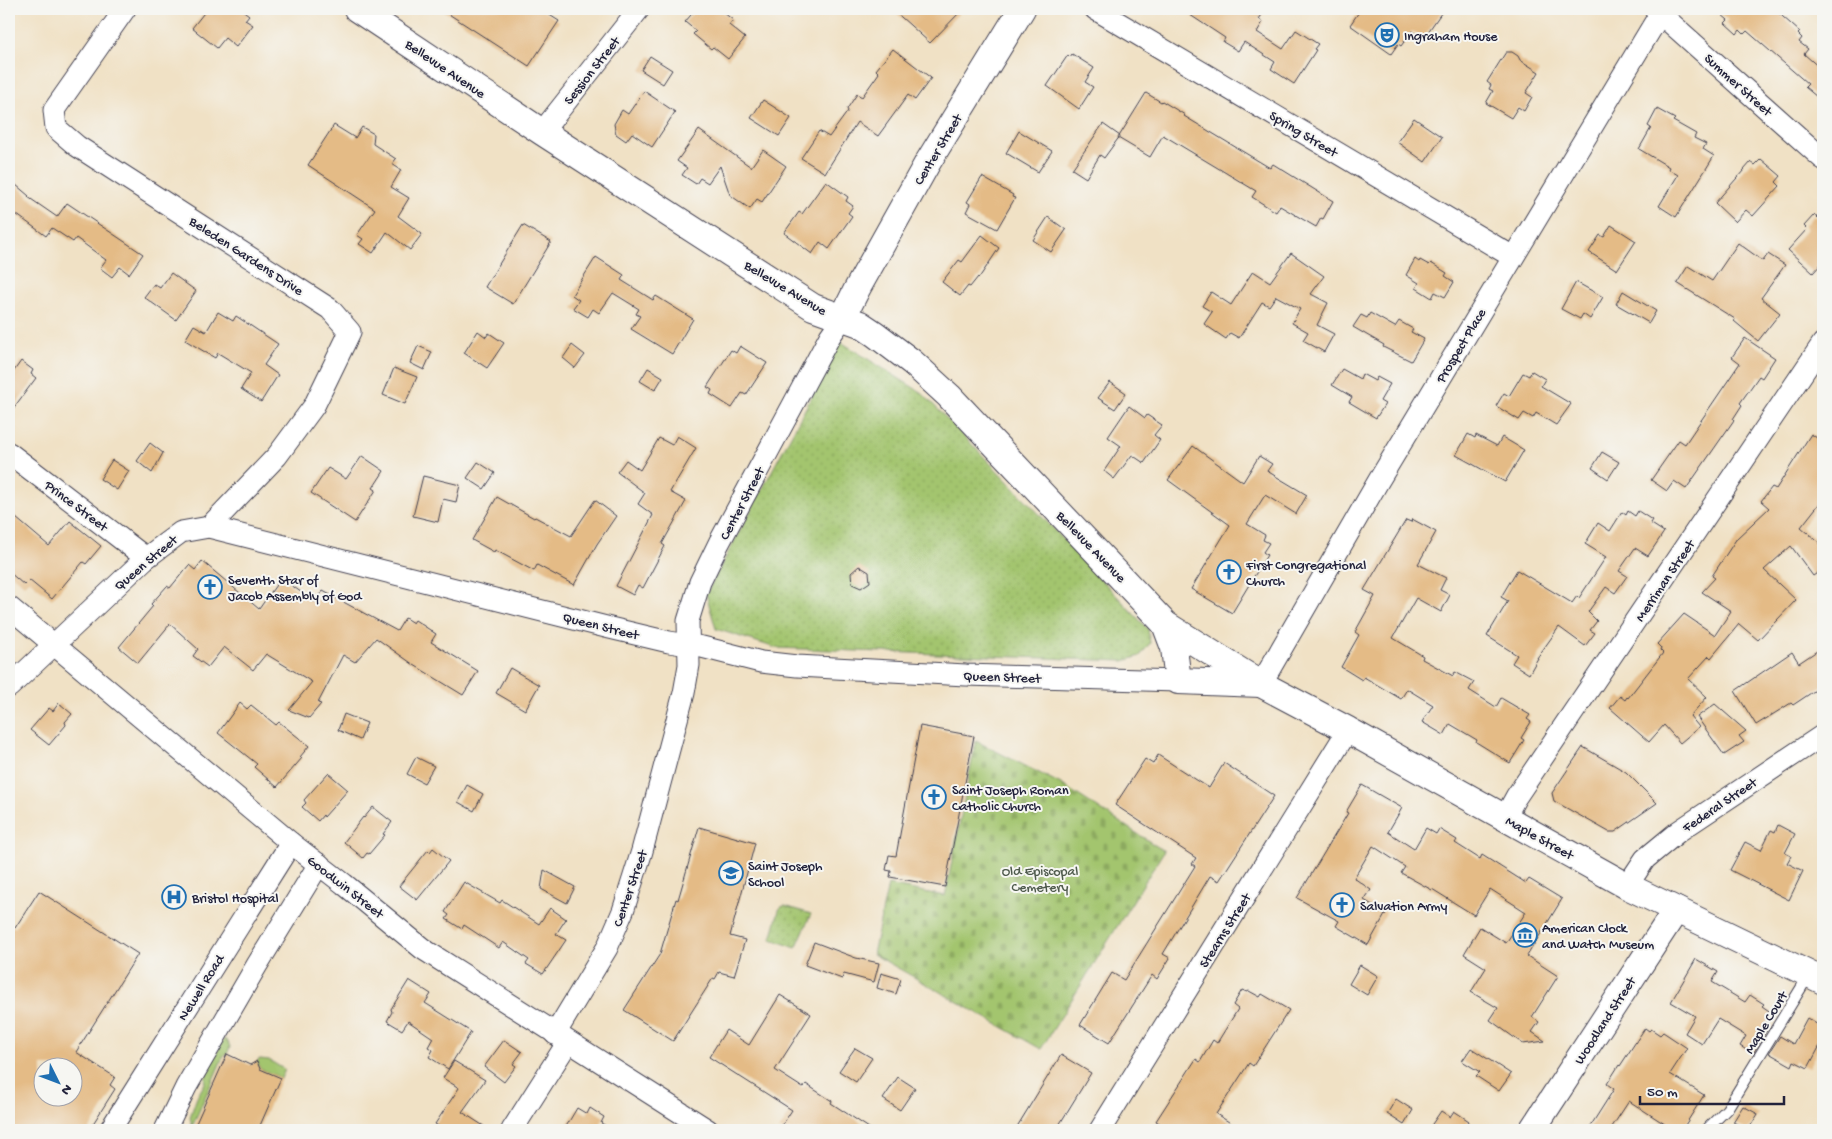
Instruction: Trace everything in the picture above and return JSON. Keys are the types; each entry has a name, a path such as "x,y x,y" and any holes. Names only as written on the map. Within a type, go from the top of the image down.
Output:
{"street":[{"name":"Beleden Gardens Drive","path":"125,9 54,110 56,128 77,146 330,309 350,332 314,406 277,456 209,527"},
{"name":"Bellevue Avenue","path":"357,9 542,132 813,307 860,324 875,334 912,362 949,396 1165,624 1261,684"},
{"name":"Session Street","path":"542,132 639,9"},
{"name":"Spring Street","path":"1094,9 1513,257"},
{"name":"Prospect Place","path":"1261,684 1379,480 1659,10"},
{"name":"Summer Street","path":"1659,10 1823,159"},
{"name":"Center Street","path":"512,1130 562,1038 607,948 630,890 690,665 689,614 708,565 830,336 842,319 928,162 1017,11"},
{"name":"Merriman Street","path":"1505,817 1823,343"},
{"name":"Prince Street","path":"9,453 146,558"},
{"name":"Queen Street","path":"9,687 146,558 181,532 209,527 610,628 761,662 797,666 966,676 1261,684"},
{"name":"Goodwin Street","path":"9,607 291,843 423,949 708,1130"},
{"name":"Bellevue Avenue","path":"1165,624 1174,648 1178,681"},
{"name":"Maple Street","path":"1261,684 1348,730 1627,886 1817,978"},
{"name":"Stearns Street","path":"1100,1130 1348,730"},
{"name":"Federal Street","path":"1627,886 1645,859 1679,830 1823,735"},
{"name":"Newell Road","path":"110,1130 291,843"},
{"path":"165,1130 191,1079 257,965 319,864"},
{"name":"Woodland Street","path":"1532,1130 1676,910"}],"lane":[{"name":"Maple Court","path":"1706,1130 1727,1109 1817,978"}],"green space":[{"path":"841,342 922,393 1049,524 1148,629 1150,643 1140,656 1124,661 776,648 716,629 706,594"},
{"name":"Old Episcopal Cemetery","path":"976,741 1061,784 1164,851 1041,1049 873,954 888,885 945,896"},
{"path":"785,906 811,914 796,948 771,939 779,910"},
{"path":"224,1039 230,1047 227,1054 224,1055 192,1127 190,1117 197,1097 205,1083 207,1069"},
{"path":"260,1059 269,1060 285,1070 281,1078 260,1069 257,1061"}],"building":[{"path":"207,9 241,9 249,15 245,20 253,25 236,47 225,38 217,48 192,28"},
{"path":"441,9 540,9 559,21 529,66"},
{"path":"696,9 719,9 733,20 729,25 745,38 728,59 713,47 711,49 693,34 696,31 685,22"},
{"path":"892,9 963,9 930,43"},
{"path":"1181,9 1266,9 1259,19 1263,22 1257,32 1283,49 1296,30 1318,44 1294,84 1271,69 1275,62 1244,42 1238,51 1223,42 1225,38"},
{"name":"Ingraham House","path":"1361,9 1444,9 1423,39 1412,31 1401,46 1398,44 1391,54 1350,25"},
{"path":"1715,9 1774,9 1800,32 1798,34 1802,38 1799,42 1808,49 1804,54 1821,69 1823,66 1823,102 1805,87 1808,84 1747,31 1744,34 1740,30 1737,34 1725,23 1728,20"},
{"path":"893,49 931,78 915,100 908,95 878,136 857,122 825,173 801,158 819,131 829,137 848,111 847,109 857,94 862,97 879,73 876,70"},
{"path":"1506,52 1512,52 1520,60 1539,72 1526,93 1532,97 1524,111 1518,107 1511,118 1486,103 1493,91 1489,89 1491,85 1487,82"},
{"path":"1072,54 1094,68 1085,82 1093,87 1079,109 1047,86 1068,55 1070,57"},
{"path":"650,56 672,70 663,84 641,70"},
{"path":"644,91 675,112 652,147 632,133 626,141 616,134 614,124 622,110 628,114"},
{"path":"1146,93 1270,168 1273,164 1333,201 1323,219 1321,218 1316,227 1280,206 1276,212 1252,197 1256,191 1163,135 1150,157 1118,138"},
{"path":"763,100 791,118 779,136 751,118"},
{"path":"1657,109 1696,134 1694,138 1706,144 1703,149 1714,156 1676,217 1659,206 1678,175 1668,169 1669,167 1639,149 1651,128 1648,126"},
{"path":"1414,118 1442,137 1425,162 1397,142"},
{"path":"1103,124 1120,136 1104,158 1100,155 1086,178 1072,169"},
{"path":"334,125 355,138 362,127 374,134 373,144 396,159 392,164 401,170 391,187 409,198 398,216 422,234 410,250 387,232 373,253 359,244 363,239 357,235 375,209 308,165"},
{"path":"699,130 751,167 763,150 786,166 762,202 757,199 750,209 730,195 720,166 708,183 700,178 696,184 682,175 687,168 677,161"},
{"path":"1019,131 1052,151 1038,172 1006,153"},
{"path":"1761,159 1781,176 1776,182 1780,186 1753,216 1746,210 1735,222 1715,203 1751,162 1755,165"},
{"path":"982,177 1015,198 997,229 966,212 970,204 967,202"},
{"path":"9,179 28,197 57,217 67,203 143,254 129,274 120,267 112,277 100,268 106,260 76,238 73,242 52,228 46,236 9,209"},
{"path":"826,181 848,197 846,201 853,206 848,213 852,216 829,249 820,242 812,254 784,233 799,212 802,214"},
{"path":"1823,212 1823,262 1813,273 1788,250 1807,229 1804,226 1814,215 1818,218"},
{"path":"1048,217 1066,230 1051,252 1033,240"},
{"path":"523,225 551,242 513,304 485,287"},
{"path":"1611,225 1636,241 1617,270 1589,252 1600,235 1604,237"},
{"path":"982,235 999,248 979,278 970,287 968,286 960,296 942,282 959,260 962,262"},
{"path":"1738,243 1763,261 1768,254 1785,265 1761,298 1780,313 1758,341 1734,321 1735,319 1677,283 1688,266 1712,281"},
{"path":"1291,253 1324,276 1311,294 1328,303 1317,325 1334,334 1324,352 1303,340 1308,332 1292,323 1300,309 1276,296 1269,306 1262,302 1239,338 1230,333 1226,339 1204,324 1212,312 1202,306 1211,292 1231,305 1253,271 1270,282"},
{"path":"596,257 624,275 621,280 653,300 656,296 693,319 672,354 631,329 640,316 636,314 639,309 613,293 599,313 593,309 588,317 573,308 579,300 572,295"},
{"path":"1415,259 1429,265 1431,263 1447,273 1445,276 1454,282 1445,297 1435,292 1432,298 1416,288 1419,283 1406,275"},
{"path":"171,273 196,291 176,320 144,297 154,284 160,288"},
{"path":"1576,282 1603,297 1590,319 1583,314 1580,319 1561,309"},
{"path":"1623,291 1656,311 1649,323 1616,304"},
{"path":"218,312 233,321 236,316 278,344 264,365 278,375 261,402 241,389 251,373 218,353 215,358 185,340 194,325 206,332"},
{"path":"1370,313 1395,327 1399,321 1413,329 1411,332 1424,339 1411,361 1383,347 1384,345 1353,327 1361,315 1367,318"},
{"path":"478,331 486,337 489,333 504,343 487,368 464,353"},
{"path":"1745,338 1775,358 1762,378 1759,376 1740,403 1742,405 1734,420 1686,489 1674,481 1667,491 1651,480 1679,440 1685,444 1740,363 1732,357"},
{"path":"572,345 585,355 575,368 563,358"},
{"path":"418,346 432,352 424,370 410,363"},
{"path":"740,346 767,363 746,395 742,393 732,408 710,394 712,390 707,387 731,350 736,353"},
{"path":"21,361 33,370 31,374 36,378 9,414 9,378"},
{"path":"394,368 417,377 405,404 383,395"},
{"path":"648,368 663,377 655,390 640,381"},
{"path":"1342,369 1360,379 1362,374 1375,381 1377,377 1390,384 1380,401 1385,404 1376,418 1349,402 1352,397 1332,385"},
{"path":"1532,371 1545,379 1541,386 1571,404 1556,425 1536,413 1533,418 1524,413 1519,420 1496,406 1504,393 1509,396 1523,373 1529,376"},
{"path":"1110,382 1126,393 1115,409 1098,398"},
{"path":"1129,406 1145,418 1147,415 1162,425 1154,435 1160,440 1144,463 1132,455 1114,479 1104,471 1121,446 1108,437"},
{"path":"1468,434 1475,438 1476,435 1497,446 1502,437 1524,450 1505,482 1456,455"},
{"path":"1811,434 1823,442 1823,499 1801,527 1823,546 1823,569 1813,576 1791,546 1764,570 1796,600 1758,640 1739,624 1711,658 1709,656 1688,679 1707,697 1690,716 1699,727 1680,743 1664,725 1649,742 1610,708 1620,696 1625,700 1628,698 1663,653 1657,644 1684,614 1715,635 1731,611 1702,592 1715,578 1712,576 1737,538 1769,508 1761,501 1772,487 1776,489"},
{"path":"677,436 696,448 670,492 686,501 662,544 665,546 643,588 638,585 633,595 616,586 653,515 638,504 645,493 617,472 626,460 640,470 659,438 672,445"},
{"path":"150,443 163,453 152,473 137,461"},
{"path":"1193,446 1243,482 1259,456 1272,464 1267,471 1307,495 1296,514 1265,495 1247,524 1265,535 1263,540 1269,543 1263,552 1267,555 1232,613 1191,589 1230,525 1168,480"},
{"path":"1602,452 1619,462 1608,479 1592,468"},
{"path":"362,456 384,471 373,488 376,490 355,522 311,493 328,468 346,479"},
{"path":"112,460 129,471 117,490 100,479"},
{"path":"478,462 495,473 484,489 467,478"},
{"path":"423,476 460,485 456,502 443,499 438,522 413,516"},
{"path":"497,497 571,536 595,500 616,516 597,544 574,585 537,565 534,571 472,540"},
{"path":"1628,511 1635,516 1638,511 1652,520 1650,523 1664,532 1648,556 1635,548 1619,571 1627,576 1615,593 1606,587 1588,612 1597,621 1590,630 1595,633 1585,646 1559,627 1537,658 1529,674 1512,663 1517,655 1487,636 1508,601 1501,597 1517,570 1572,603 1577,596 1579,598 1606,557 1585,544 1598,523 1610,531 1622,512 1626,515"},
{"path":"9,512 49,546 70,521 101,546 86,564 83,562 52,599 29,580 24,585 9,572"},
{"path":"1412,519 1436,532 1418,564 1446,578 1440,590 1450,595 1441,612 1416,598 1393,638 1423,656 1422,659 1453,676 1455,672 1474,682 1469,690 1496,707 1501,698 1530,715 1527,719 1531,722 1521,738 1524,740 1510,763 1450,724 1444,735 1422,722 1433,705 1407,689 1401,699 1364,677 1362,680 1341,667 1359,635 1355,632 1375,596 1364,590 1406,520 1411,522"},
{"path":"202,561 259,609 281,578 315,602 323,591 397,631 405,618 413,623 415,620 436,634 431,642 478,671 463,695 414,665 376,638 355,662 343,655 318,703 321,704 309,718 289,710 312,682 266,654 253,670 224,647 208,667 193,656 198,649 170,624 138,663 119,647 167,586 170,588 189,565 195,570"},
{"path":"859,566 869,572 870,582 861,588 852,584 851,573"},
{"path":"1823,647 1823,685 1793,705 1791,703 1756,725 1735,691 1792,652 1799,663"},
{"path":"510,668 539,685 525,710 496,693"},
{"path":"59,703 72,714 65,722 66,725 49,745 30,730 49,708 53,711"},
{"path":"240,703 247,709 251,705 276,725 279,722 309,746 300,757 302,758 277,787 254,767 257,764 218,733"},
{"path":"1715,704 1746,731 1739,736 1744,742 1724,755 1697,717"},
{"path":"344,714 367,723 360,740 338,730"},
{"name":"Saint Joseph Roman Catholic Church","path":"920,726 974,736 945,887 890,877 891,871 886,870 889,855 896,856"},
{"path":"1583,747 1626,772 1657,803 1615,832 1609,832 1554,801 1552,793"},
{"path":"1158,755 1209,788 1224,763 1274,796 1219,881 1210,876 1163,954 1170,958 1157,979 1152,975 1109,1043 1080,1025 1112,973 1124,980 1195,866 1192,864 1196,858 1115,805 1145,759 1153,764"},
{"path":"416,757 434,766 424,783 407,774"},
{"path":"328,773 348,790 324,817 323,815 318,821 302,807 306,803 304,800"},
{"path":"467,785 483,794 474,811 458,802"},
{"path":"1362,785 1402,808 1388,832 1414,849 1426,828 1436,834 1439,829 1457,840 1455,843 1480,859 1482,855 1526,883 1529,879 1562,899 1527,956 1558,976 1532,1017 1539,1022 1532,1032 1545,1041 1523,1044 1490,1020 1498,1008 1471,992 1486,968 1464,954 1480,927 1506,943 1526,912 1490,889 1474,915 1432,889 1401,873 1405,867 1373,846 1354,878 1371,890 1364,900 1386,913 1368,945 1336,926 1339,921 1297,898 1348,813 1346,812"},
{"path":"373,807 392,822 383,834 385,835 369,854 367,853 363,858 344,842"},
{"path":"1778,825 1795,834 1785,853 1791,856 1787,863 1803,871 1789,900 1730,870 1745,842 1761,850 1771,830 1775,832"},
{"path":"699,827 755,843 730,936 745,940 734,976 719,972 715,979 713,978 673,1041 624,1010 660,954"},
{"path":"433,848 449,861 417,900 399,886 428,850 430,852"},
{"path":"544,870 575,887 567,903 541,889"},
{"path":"464,882 500,903 502,900 539,924 550,908 566,919 556,934 566,940 543,974 526,964 529,960 503,942 499,948 464,925 462,929 446,919 449,915 445,912"},
{"path":"39,891 138,954 76,1052 115,1077 110,1085 115,1089 89,1130 9,1130 9,924 15,928"},
{"path":"814,942 856,958 879,963 874,982 844,974 842,979 805,965"},
{"path":"1696,959 1718,972 1712,982 1745,1002 1750,995 1764,1004 1762,1006 1772,1013 1764,1026 1768,1028 1753,1054 1740,1046 1746,1036 1718,1019 1702,1044 1685,1033 1695,1016 1671,1002"},
{"path":"1360,965 1378,976 1367,995 1349,984"},
{"path":"881,973 901,979 896,994 877,988"},
{"path":"409,980 431,994 425,1003 471,1032 448,1069 429,1057 433,1050 428,1047 433,1038 408,1021 402,1030 387,1021 392,1012 391,1009"},
{"path":"1242,990 1249,991 1260,997 1262,994 1289,1010 1253,1066 1249,1063 1216,1114 1242,1130 1171,1130 1156,1121 1196,1059 1200,1062 1213,1040 1217,1043 1238,1009 1233,1005"},
{"path":"780,995 811,1014 775,1070 803,1088 806,1084 872,1130 779,1130 792,1110 709,1057 726,1030 749,1045"},
{"path":"1807,1018 1823,1028 1823,1040 1808,1068 1794,1061 1792,1066 1769,1053 1780,1036 1793,1044"},
{"path":"1645,1028 1649,1031 1651,1029 1660,1035 1663,1032 1687,1048 1670,1074 1704,1095 1682,1130 1674,1130 1629,1101 1610,1130 1588,1130 1614,1089 1607,1084"},
{"path":"504,1040 522,1052 513,1064 516,1066 504,1082 484,1067"},
{"path":"855,1048 872,1058 856,1082 839,1071"},
{"path":"1471,1048 1511,1074 1499,1091 1476,1076 1480,1072 1462,1061"},
{"path":"227,1054 250,1065 257,1061 260,1069 281,1078 258,1130 193,1130"},
{"path":"1061,1055 1091,1073 1056,1130 1015,1130"},
{"path":"454,1061 485,1080 462,1112 490,1130 445,1130 435,1124 459,1088 443,1078"},
{"path":"898,1077 915,1088 900,1110 883,1099"},
{"path":"1396,1099 1413,1110 1404,1125 1387,1114"},
{"path":"1743,1106 1758,1114 1748,1130 1733,1122"},
{"path":"577,1108 587,1114 590,1108 604,1117 601,1123 613,1130 564,1130"},
{"path":"1441,1111 1450,1117 1454,1111 1469,1121 1465,1127 1470,1130 1428,1130"}],"place":[{"name":"Ingraham House","path":"1387,35"},
{"name":"First Congregational Church","path":"1229,572"},
{"name":"Seventh Star of Jacob Assembly of God","path":"210,587"},
{"name":"Saint Joseph Roman Catholic Church","path":"934,797"},
{"name":"Saint Joseph School","path":"731,873"},
{"name":"Bristol Hospital","path":"174,897"},
{"name":"Salvation Army","path":"1342,905"},
{"name":"American Clock and Watch Museum","path":"1525,935"}]}
